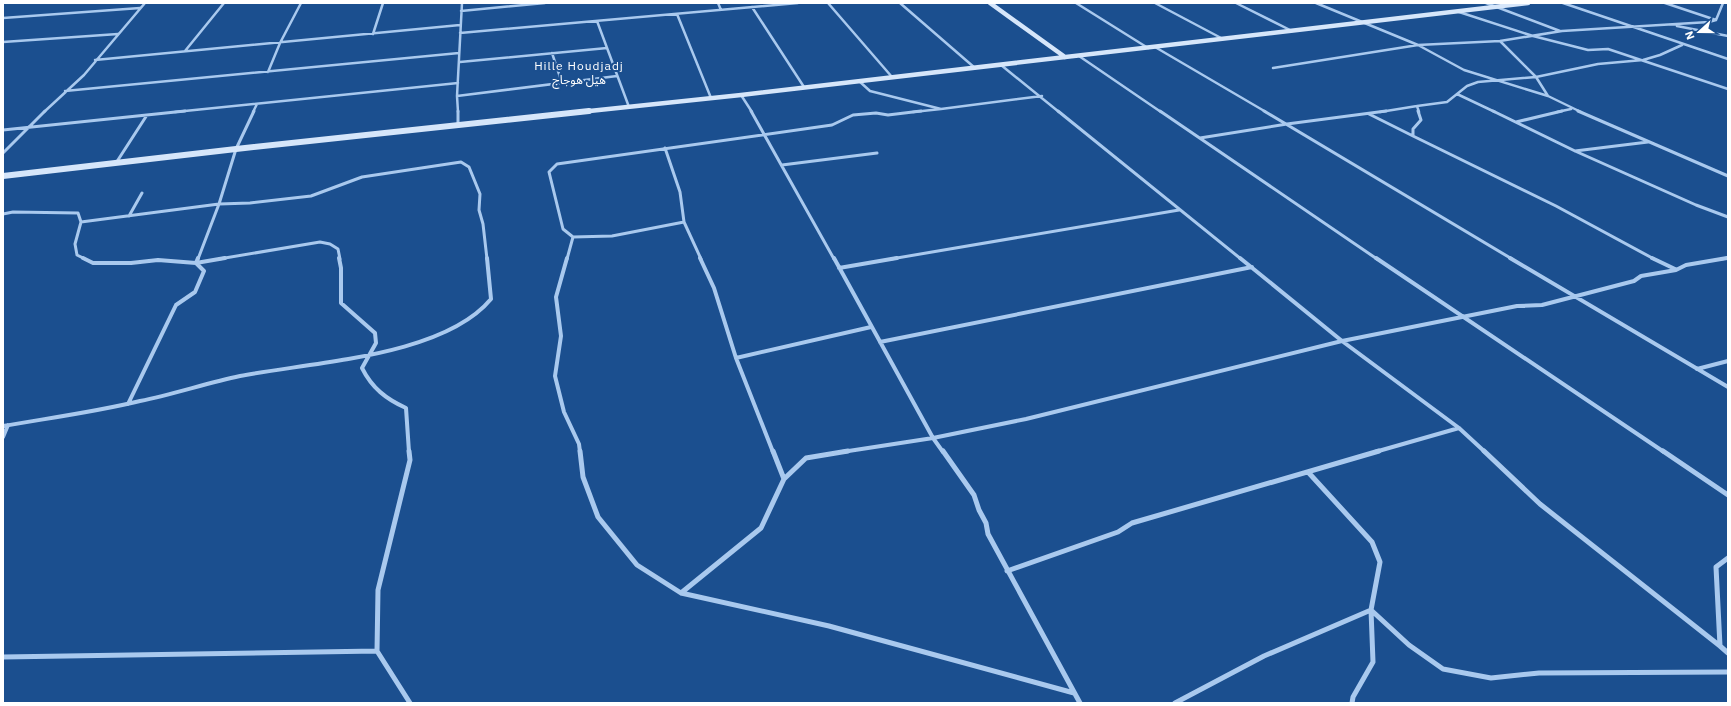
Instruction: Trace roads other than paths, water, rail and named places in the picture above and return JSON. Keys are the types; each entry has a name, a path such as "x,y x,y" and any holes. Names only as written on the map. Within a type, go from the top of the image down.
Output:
{"street":[{"path":"3,153 65,90 84,75 145,3"},
{"path":"185,51 224,3"},
{"path":"268,72 280,43 301,3"},
{"path":"373,34 383,3"},
{"path":"458,125 457,96 462,3"},
{"path":"462,11 545,3"},
{"path":"718,3 721,10"},
{"path":"460,33 798,3"},
{"path":"828,3 892,77"},
{"path":"900,3 975,68"},
{"path":"990,3 1065,57"},
{"path":"1076,3 1148,48"},
{"path":"1155,3 1223,39"},
{"path":"1236,3 1292,31"},
{"path":"1316,3 1418,46 1464,70 1548,96 1571,108 1728,176"},
{"path":"1486,3 1562,31"},
{"path":"3,176 236,149 741,95 1528,3"},
{"path":"1563,3 1635,27 1682,45 1728,59"},
{"path":"1665,3 1716,20"},
{"path":"1716,20 1723,3"},
{"path":"752,7 804,87"},
{"path":"3,18 140,8"},
{"path":"1458,12 1533,36 1588,50 1608,49 1728,89"},
{"path":"677,14 711,98"},
{"path":"1273,68 1418,46 1500,41 1562,31 1671,25 1716,20"},
{"path":"597,21 629,107"},
{"path":"96,60 460,25"},
{"path":"1671,25 1728,36"},
{"path":"3,42 118,34"},
{"path":"1500,41 1536,77 1548,96"},
{"path":"1200,138 1287,124 1447,102 1467,86 1495,80 1536,77 1598,64 1643,60 1660,55 1682,45"},
{"path":"1155,47 1287,124 1572,296 1728,387"},
{"path":"460,62 606,48"},
{"path":"65,90 459,53"},
{"path":"552,54 562,83"},
{"path":"1079,56 1462,317 1728,495"},
{"path":"1002,65 1342,341 1459,428 1540,504 1728,653"},
{"path":"457,96 617,76"},
{"path":"859,80 870,91 941,109"},
{"path":"3,130 458,83"},
{"path":"1457,94 1575,151 1696,205 1728,217"},
{"path":"741,95 765,134 933,438 974,495 979,510 986,523 988,534 1080,703"},
{"path":"684,222 612,236 573,237 563,229 554,199 549,172 556,164 832,125 853,115 876,112 888,115 1042,96"},
{"path":"196,263 220,204 236,149 257,104"},
{"path":"1413,136 1413,129 1421,120 1417,106"},
{"path":"1516,122 1571,108"},
{"path":"1368,114 1496,178 1556,206 1635,250 1676,270"},
{"path":"116,163 147,115"},
{"path":"1575,151 1648,142"},
{"path":"665,148 680,192 684,222 714,288 736,358 784,480"},
{"path":"782,165 877,153"},
{"path":"3,438 6,426 128,404 240,377 368,355 421,342 470,317 487,306 491,299 483,224 479,210 480,194 466,164 461,162 362,177 311,196 250,203 220,204 81,222"},
{"path":"128,216 142,193"},
{"path":"839,268 1179,210"},
{"path":"3,214 13,212 78,213 81,222 75,244 77,255 93,263 131,263 158,260 196,263 320,242 330,244 338,249 341,268 341,303 375,333 376,343 362,368 367,380 388,400 406,408 410,460 378,590 377,652 410,703"},
{"path":"573,237 556,297 561,336 555,376 564,412 579,444 583,477 598,517 637,565 681,593 829,626 1074,693"},
{"path":"681,593 761,528 784,480 806,458 933,438 1026,419 1342,341 1517,306 1542,305 1634,281 1641,276 1676,270 1686,265 1728,258"},
{"path":"128,404 176,305 195,292 204,271 196,263"},
{"path":"880,342 1252,267"},
{"path":"736,358 871,326"},
{"path":"1697,369 1728,361"},
{"path":"1007,571 1118,532 1132,522 1459,428"},
{"path":"1308,472 1376,548 1380,562 1371,610 1373,662 1353,697 1352,703"},
{"path":"1720,646 1716,567 1728,558"},
{"path":"1371,610 1409,645 1443,669 1491,678 1539,673 1728,672"},
{"path":"1175,703 1264,656 1371,610"},
{"path":"3,657 377,652"}],"district":[{"name":"Hille Houdjadj هيل هوجاج","path":"579,72"}]}
